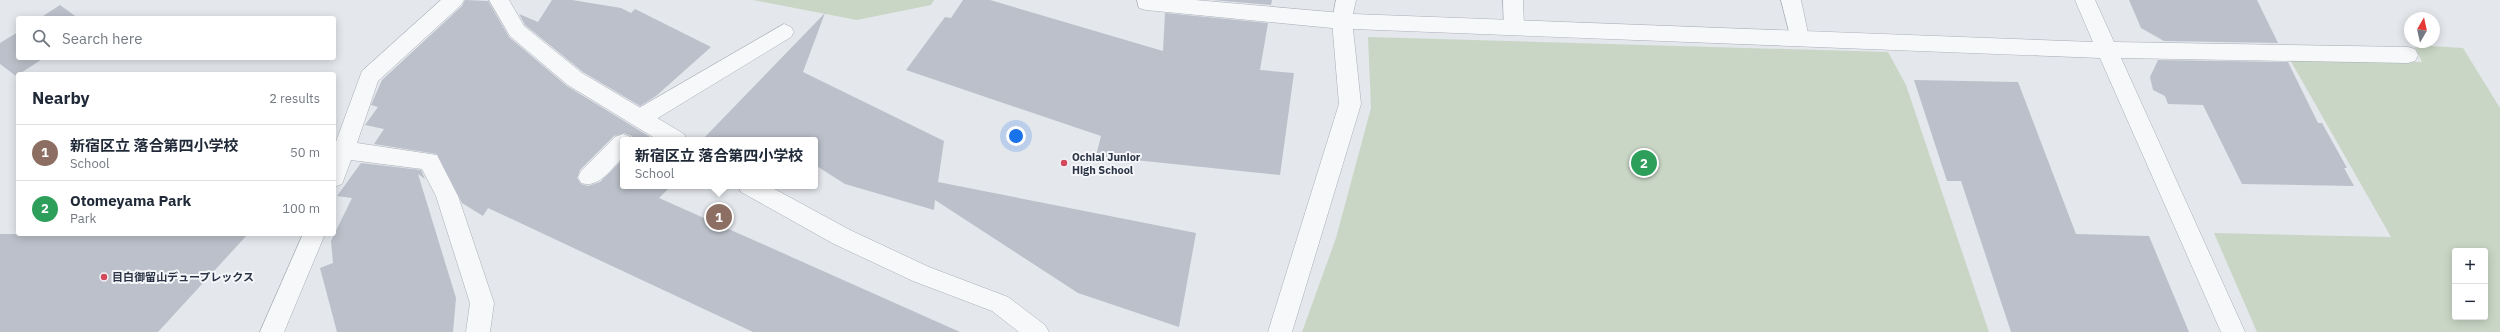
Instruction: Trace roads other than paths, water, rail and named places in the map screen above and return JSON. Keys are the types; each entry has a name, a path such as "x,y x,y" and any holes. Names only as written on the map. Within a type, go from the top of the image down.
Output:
{"street":[{"path":"336,172 369,78 454,0"},
{"path":"498,0 517,31 575,79 671,137"},
{"path":"1147,0 1146,3 1344,10 1514,28 2106,50 2408,55"},
{"path":"1513,0 1514,28"},
{"path":"1791,0 1799,38"},
{"path":"2085,0 2233,332"},
{"path":"1280,332 1350,104 1344,10"},
{"path":"628,137 642,119 784,32"},
{"path":"589,177 620,146"},
{"path":"344,150 429,161 447,196 482,303 478,332"},
{"path":"755,189 863,247 921,274 1000,304 1036,332"},
{"path":"272,332 313,236"}],"place":[{"name":"Ochiai Junior High School","path":"1064,163"},
{"name":"Otomeyama Park","path":"1644,163"},
{"name":"新宿区立 落合第四小学校","path":"719,217"},
{"name":"目白御留山デュープレックス","path":"104,277"}]}
